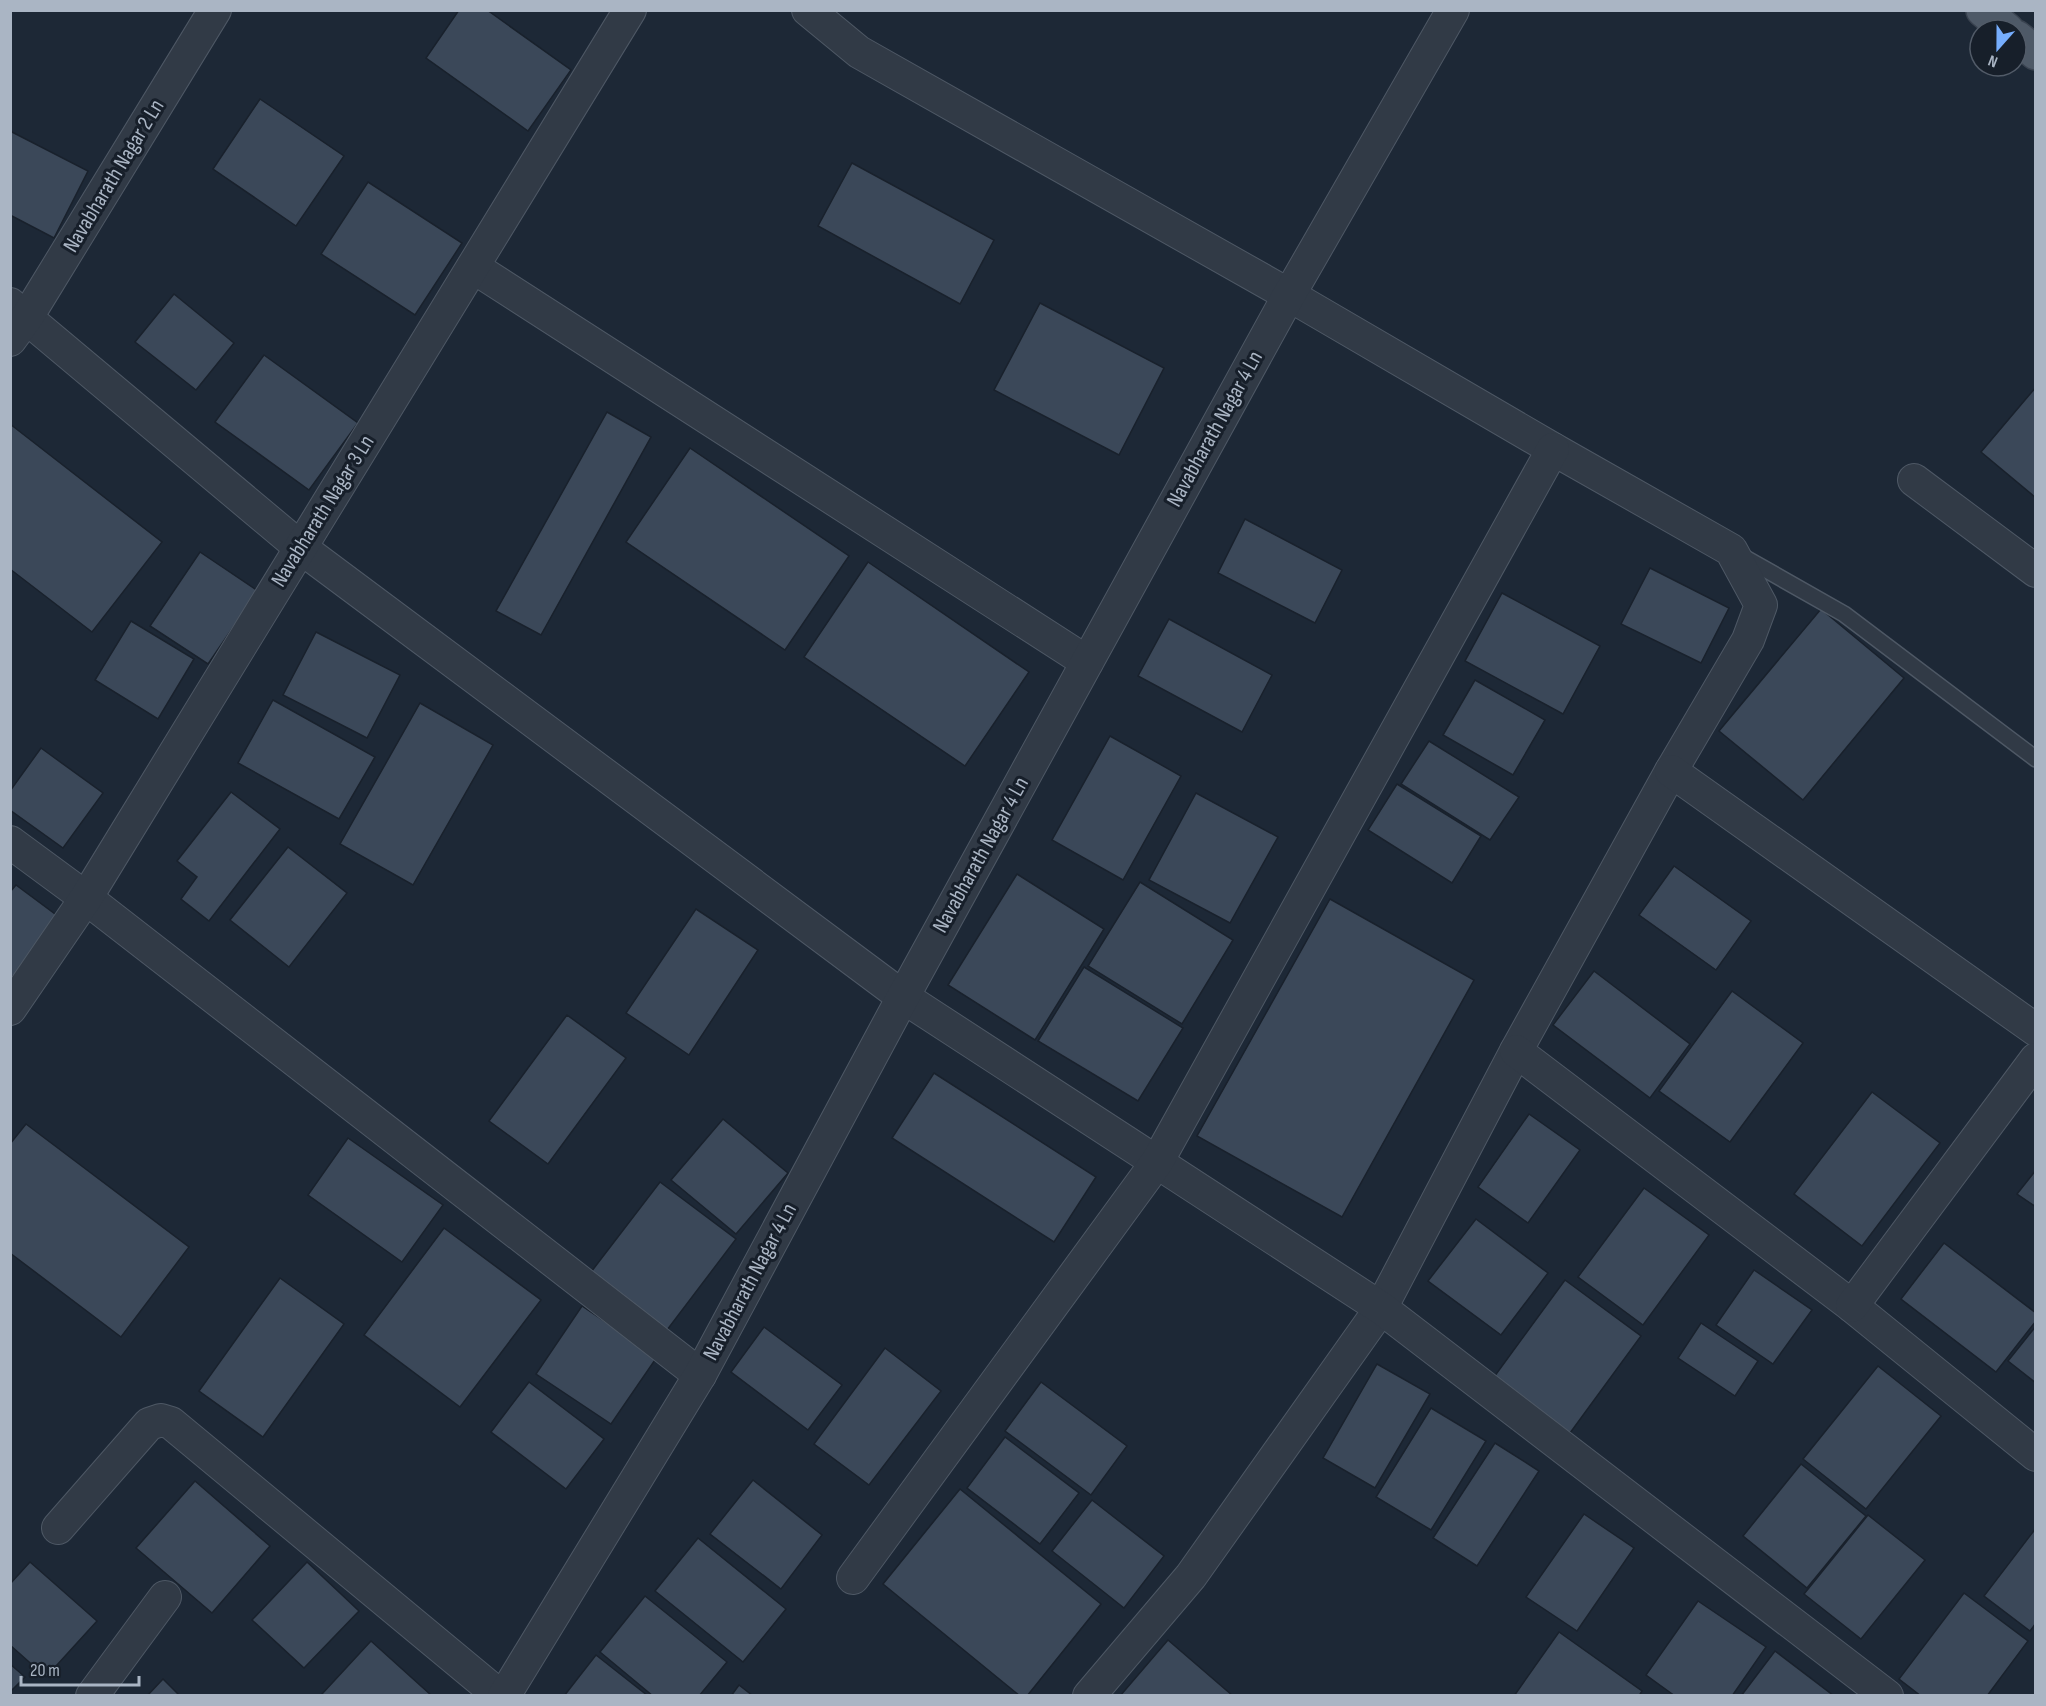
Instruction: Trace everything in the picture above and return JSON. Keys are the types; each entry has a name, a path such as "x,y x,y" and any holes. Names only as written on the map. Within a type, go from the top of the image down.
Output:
{"street":[{"name":"Navabharath Nagar 2 Ln","path":"16,321 215,10"},
{"name":"Navabharath Nagar 3 Ln","path":"10,1009 86,898 630,10"},
{"path":"808,10 860,52 1289,295 1552,449 1731,550 1761,605 1748,640 1671,771 1515,1051 1381,1308 1191,1576 1089,1695"},
{"name":"Navabharath Nagar 4 Ln","path":"502,1695 700,1375 903,997 1289,295 1453,10"},
{"path":"473,267 1087,662"},
{"path":"16,321 301,548 903,997 1381,1308 1887,1695"},
{"path":"853,1578 1157,1162 1552,449"},
{"path":"1914,480 2036,571"},
{"path":"1671,771 2036,1030"},
{"path":"10,842 86,898 700,1375"},
{"path":"1515,1051 1852,1306 2036,1455"},
{"path":"1852,1306 2036,1059"},
{"path":"58,1528 149,1424 161,1420 171,1423 502,1695"},
{"path":"92,1695 165,1597"}],"lane":[{"path":"1731,550 1844,614 2036,759"}],"building":[{"path":"459,10 487,10 571,70 528,131 426,58"},
{"path":"260,99 344,156 296,226 213,169"},
{"path":"10,131 88,171 54,238 10,215"},
{"path":"852,163 994,240 960,304 818,226"},
{"path":"368,182 462,243 415,315 321,254"},
{"path":"174,294 234,343 196,390 135,342"},
{"path":"1040,303 1164,368 1119,455 994,390"},
{"path":"264,355 358,423 309,490 215,422"},
{"path":"2036,387 2036,498 1981,452"},
{"path":"607,412 651,437 541,635 496,611"},
{"path":"10,424 162,542 92,632 10,569"},
{"path":"690,448 849,556 785,650 626,542"},
{"path":"1245,519 1342,570 1315,623 1218,573"},
{"path":"200,552 258,591 208,664 150,626"},
{"path":"868,562 1029,672 965,766 804,657"},
{"path":"1650,568 1729,608 1701,663 1621,624"},
{"path":"1502,593 1600,646 1563,714 1465,661"},
{"path":"1821,609 1904,678 1803,800 1719,731"},
{"path":"1169,619 1272,675 1242,732 1138,676"},
{"path":"131,621 194,659 158,719 95,680"},
{"path":"316,632 400,675 367,738 283,695"},
{"path":"1475,680 1545,720 1513,775 1443,735"},
{"path":"273,700 375,757 339,819 238,763"},
{"path":"420,703 493,745 413,885 340,844"},
{"path":"1110,736 1181,776 1123,880 1052,840"},
{"path":"1429,741 1519,797 1490,840 1401,784"},
{"path":"41,748 103,793 63,848 10,810 10,791"},
{"path":"1397,784 1481,836 1452,883 1368,830"},
{"path":"231,792 280,829 209,921 181,899 197,877 177,861"},
{"path":"1196,793 1278,837 1230,923 1149,880"},
{"path":"288,847 347,893 289,967 230,920"},
{"path":"1674,866 1751,921 1716,970 1639,915"},
{"path":"1017,874 1104,929 1035,1040 948,985"},
{"path":"1140,882 1233,940 1182,1024 1088,966"},
{"path":"16,885 59,917 13,977 10,974 10,892"},
{"path":"1330,899 1474,980 1342,1217 1197,1136"},
{"path":"696,909 758,950 689,1055 626,1013"},
{"path":"1084,967 1183,1028 1138,1101 1038,1041"},
{"path":"1594,971 1690,1044 1650,1098 1553,1025"},
{"path":"1732,991 1803,1043 1730,1142 1659,1091"},
{"path":"567,1015 626,1058 548,1164 489,1121"},
{"path":"934,1073 1096,1177 1054,1242 892,1138"},
{"path":"1872,1092 1940,1143 1862,1246 1794,1194"},
{"path":"1529,1114 1580,1150 1528,1223 1478,1187"},
{"path":"723,1119 788,1173 736,1234 671,1180"},
{"path":"26,1124 189,1247 121,1337 10,1253 10,1144"},
{"path":"348,1138 443,1205 402,1262 308,1195"},
{"path":"2036,1170 2036,1207 2017,1194"},
{"path":"660,1182 736,1239 664,1334 588,1276"},
{"path":"1644,1188 1709,1235 1643,1325 1578,1277"},
{"path":"1476,1219 1548,1273 1501,1335 1428,1281"},
{"path":"444,1228 541,1300 460,1407 364,1335"},
{"path":"1944,1243 2036,1313 2036,1321 1996,1372 1901,1299"},
{"path":"1754,1270 1812,1310 1773,1364 1716,1325"},
{"path":"280,1278 344,1324 263,1437 199,1391"},
{"path":"1565,1280 1641,1336 1570,1433 1494,1377"},
{"path":"582,1306 657,1357 611,1424 536,1374"},
{"path":"1701,1323 1758,1361 1735,1396 1678,1358"},
{"path":"2036,1326 2036,1383 2008,1361"},
{"path":"764,1327 842,1385 808,1430 731,1372"},
{"path":"885,1348 941,1391 869,1485 814,1444"},
{"path":"1377,1364 1430,1394 1375,1488 1323,1458"},
{"path":"1878,1366 1941,1416 1866,1509 1803,1459"},
{"path":"529,1382 604,1439 566,1489 491,1432"},
{"path":"1041,1382 1127,1446 1091,1495 1005,1431"},
{"path":"1431,1408 1486,1441 1431,1530 1376,1497"},
{"path":"1005,1437 1079,1493 1040,1544 967,1488"},
{"path":"1495,1443 1539,1471 1477,1566 1433,1538"},
{"path":"1801,1464 1866,1516 1807,1588 1743,1536"},
{"path":"753,1480 822,1535 781,1589 710,1534"},
{"path":"195,1481 270,1546 212,1613 136,1548"},
{"path":"960,1489 1101,1604 1027,1696 1020,1696 883,1584"},
{"path":"1092,1500 1164,1556 1124,1608 1052,1551"},
{"path":"1584,1514 1634,1548 1577,1631 1526,1597"},
{"path":"1868,1515 1925,1560 1861,1639 1804,1594"},
{"path":"2036,1528 2036,1623 2030,1631 1984,1596"},
{"path":"698,1538 786,1609 743,1662 655,1591"},
{"path":"30,1562 97,1621 46,1677 10,1645 10,1584"},
{"path":"307,1562 359,1611 304,1668 252,1620"},
{"path":"1964,1593 2028,1641 1987,1696 1921,1696 1899,1679"},
{"path":"645,1596 727,1662 699,1696 653,1696 600,1652"},
{"path":"1698,1601 1766,1647 1732,1696 1675,1696 1646,1675"},
{"path":"1559,1632 1642,1691 1639,1696 1514,1696"},
{"path":"1168,1640 1233,1696 1120,1696"},
{"path":"371,1641 432,1696 324,1696 322,1694"},
{"path":"1775,1651 1834,1696 1741,1696"},
{"path":"596,1655 648,1696 564,1696"},
{"path":"10,1664 25,1677 10,1692"},
{"path":"163,1679 180,1696 147,1696"},
{"path":"739,1685 753,1696 731,1696"}]}
